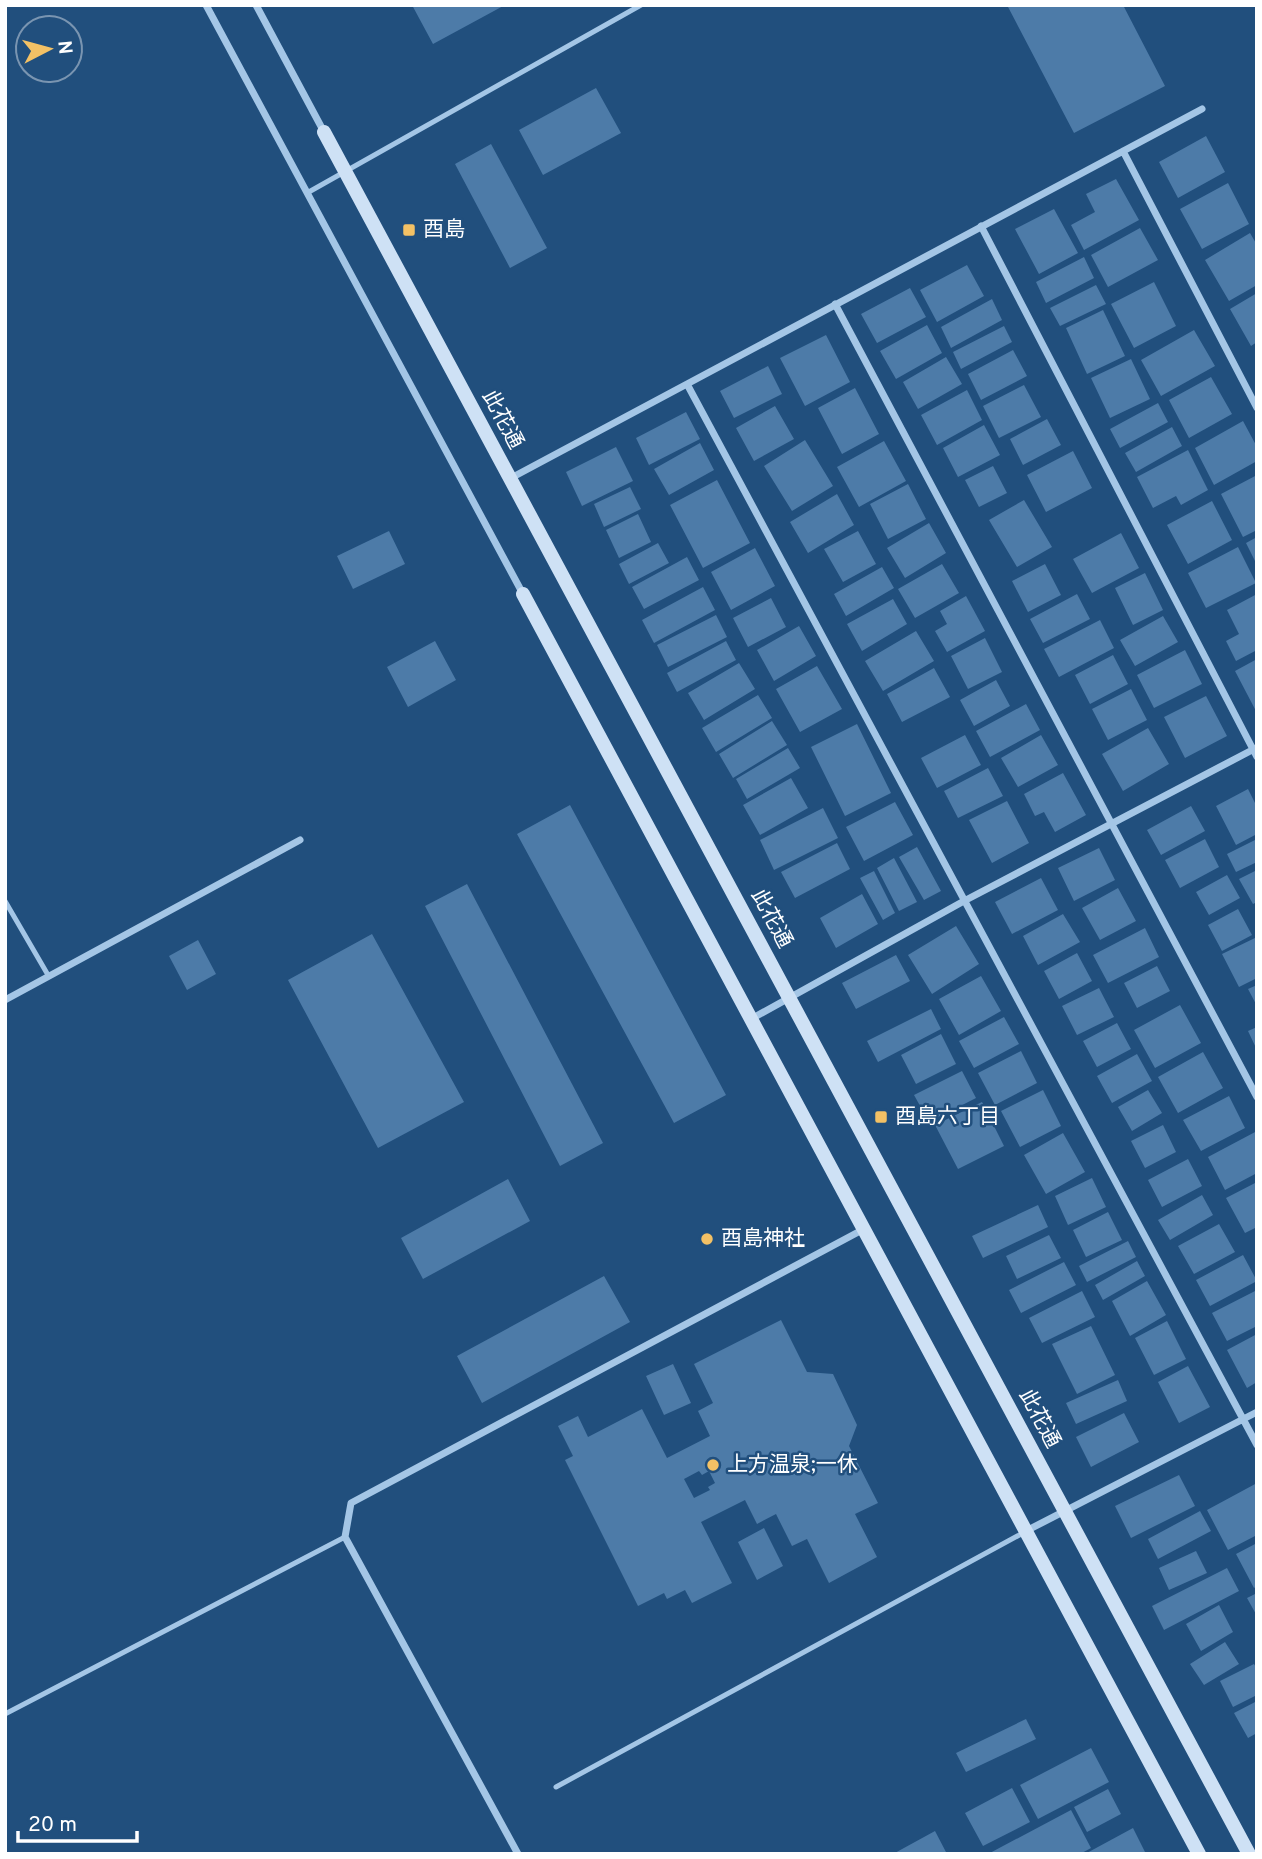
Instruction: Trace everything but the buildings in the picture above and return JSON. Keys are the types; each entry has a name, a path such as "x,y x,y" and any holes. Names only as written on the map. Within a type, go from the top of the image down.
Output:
{"street":[{"path":"206,5 1199,1854"},
{"name":"此花通","path":"256,5 1249,1854"},
{"path":"510,478 1202,109"},
{"path":"1123,151 1257,408"},
{"path":"751,1019 964,901 1255,752 981,226"},
{"path":"835,304 1257,1097"},
{"path":"687,384 1257,1445"},
{"path":"5,1000 300,840"},
{"path":"518,1854 345,1537 351,1503 864,1229"},
{"path":"1026,1531 1257,1412"}],"lane":[{"path":"307,193 641,5"},
{"path":"5,901 48,975"},
{"path":"556,1787 1026,1531"},
{"path":"5,1714 345,1537"}],"place":[{"name":"酉島","path":"409,230"},
{"name":"酉島六丁目","path":"881,1117"},
{"name":"酉島神社","path":"707,1239"},
{"name":"上方温泉;一休","path":"713,1465"}]}
